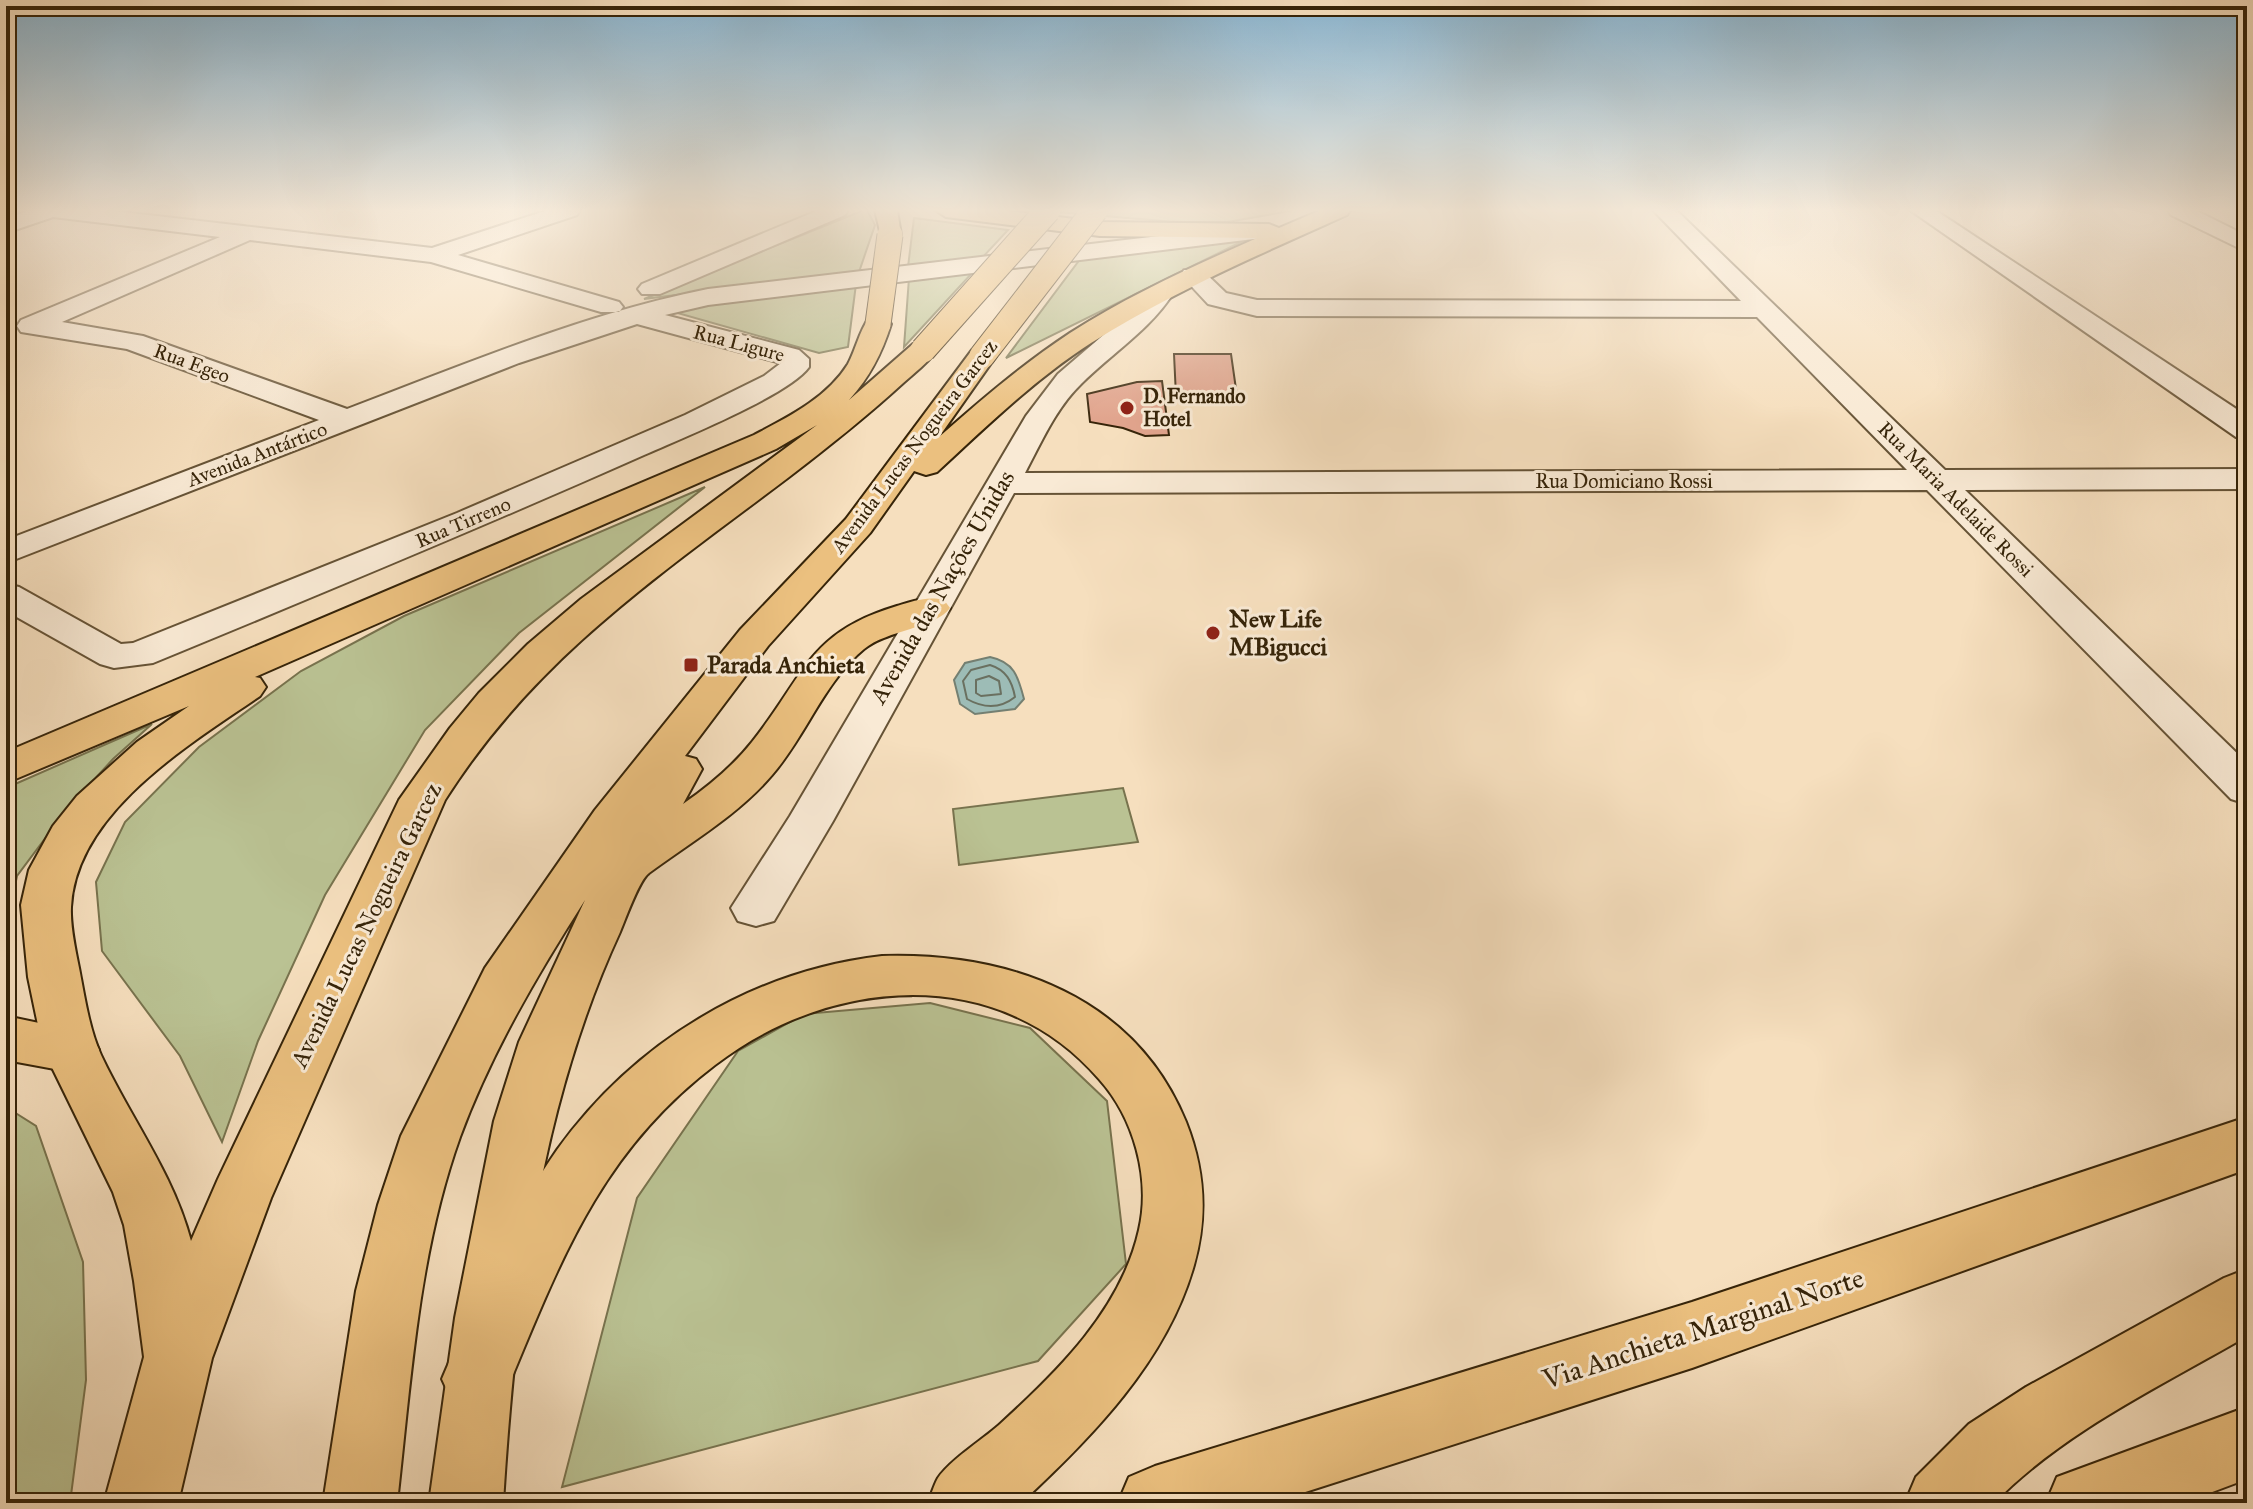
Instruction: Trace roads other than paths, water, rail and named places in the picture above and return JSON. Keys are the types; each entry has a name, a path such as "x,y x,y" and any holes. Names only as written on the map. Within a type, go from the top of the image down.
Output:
{"main road":[{"path":"6,769 765,442 801,423 850,383 870,350 878,324 882,280"},
{"name":"Avenida Lucas Nogueira Garcez","path":"141,1503 178,1358 240,1198 422,800 454,752 495,700 576,624 627,582 816,442 923,350 985,280"},
{"name":"Avenida Lucas Nogueira Garcez","path":"361,1496 392,1277 409,1205 431,1136 463,1062 504,982 612,821 754,638 858,526 1040,280"},
{"name":"Avenida das Nações Unidas","path":"858,526 1044,362 1183,280"},
{"path":"622,871 750,772 778,738 833,659 850,641 871,629 931,608"},
{"path":"178,1358 163,1258 149,1206 71,1050 48,932 46,905 62,853 75,830 113,787 165,743 351,619"},
{"name":"Avenida Lucas Nogueira Garcez","path":"467,1485 477,1379 519,1137 547,1044 622,871 754,638"},
{"path":"477,1379 564,1189 590,1151 625,1111 667,1073 752,1011 791,996 833,984 880,976 922,974 964,980 1032,999 1063,1015 1095,1038 1125,1069 1149,1102 1166,1138 1173,1176 1172,1216 1161,1267 1134,1320 1068,1409 965,1503"},
{"path":"6,1038 71,1050"},
{"name":"Via Anchieta Marginal Norte","path":"1155,1503 1692,1335 2247,1143"},
{"path":"1942,1503 1995,1450 2051,1412 2247,1300"},
{"path":"2083,1503 2247,1443"}],"street":[{"path":"6,337 137,280"},
{"name":"Rua Ligure","path":"519,280 795,359"},
{"name":"Avenida Antártico","path":"6,552 509,357 623,311 688,280"},
{"name":"Avenida Antártico","path":"623,311 847,280"},
{"path":"1197,280 1217,299 1257,308 1764,309"},
{"name":"Rua Maria Adelaide Rossi","path":"1735,280 2247,789"},
{"path":"2025,280 2247,430"},
{"name":"Avenida das Nações Unidas","path":"756,908 810,821 1041,416 1068,380 1152,306 1161,292"},
{"name":"Rua Egeo","path":"33,325 133,342 345,419"},
{"name":"Rua Tirreno","path":"6,595 114,656 152,652 653,440 789,373 795,367 795,359"},
{"name":"Rua Domiciano Rossi","path":"1001,483 2247,479"}],"water":[{"path":"990,657 1010,666 1020,683 1024,699 1015,709 975,714 960,704 954,680 965,663"}],"place":[{"name":"D. Fernando Hotel","path":"1127,408"},
{"name":"New Life MBigucci","path":"1213,633"},
{"name":"Parada Anchieta","path":"691,665"}]}
